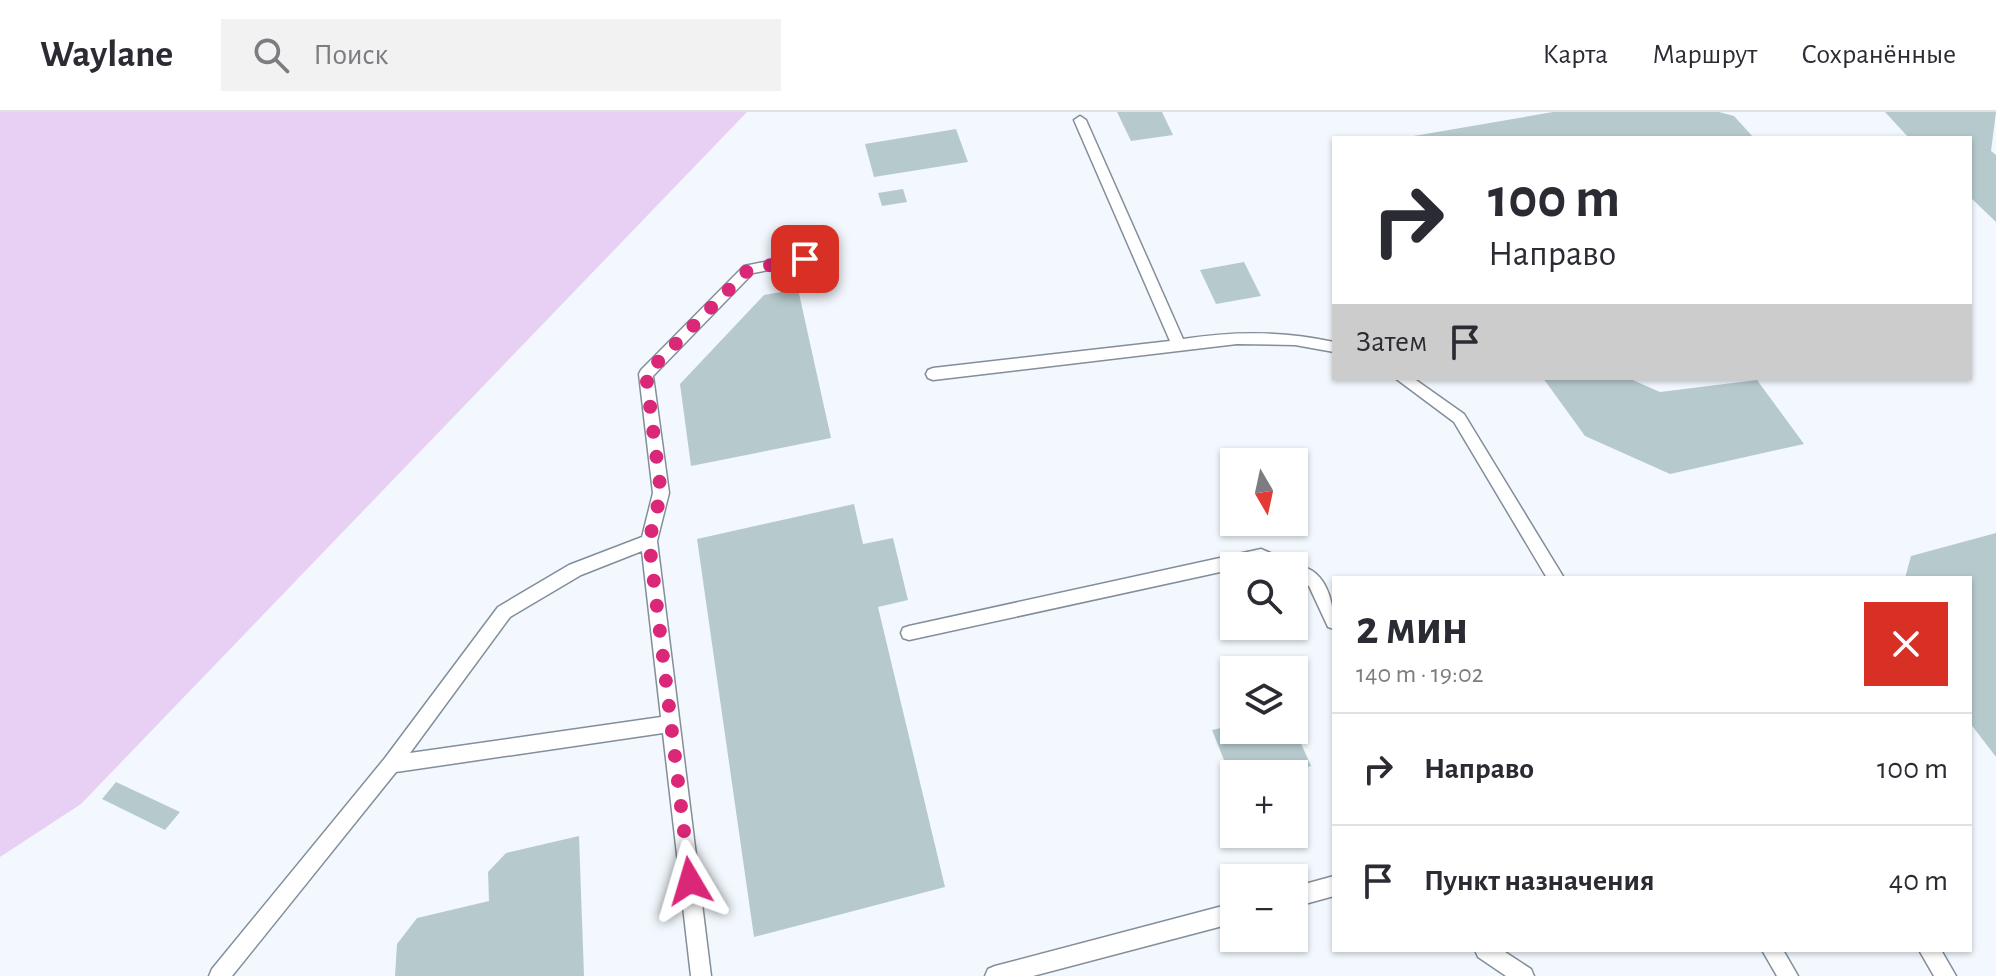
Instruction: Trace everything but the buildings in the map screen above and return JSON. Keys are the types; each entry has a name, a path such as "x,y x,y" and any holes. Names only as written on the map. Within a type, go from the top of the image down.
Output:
{"lane":[{"path":"1080,120 1179,345"},
{"path":"701,976 649,541 661,493 646,374 749,269 805,259"},
{"path":"933,374 1215,339 1300,338 1332,346"},
{"path":"1405,380 1459,418 1555,576"},
{"path":"219,976 391,764 504,612 575,570 649,541"},
{"path":"909,633 1220,565"},
{"path":"1308,578 1315,581 1332,618"},
{"path":"391,764 671,724"},
{"path":"1308,893 1332,887"},
{"path":"995,976 1220,917"},
{"path":"1488,952 1524,976"},
{"path":"1773,952 1788,976"},
{"path":"1930,952 1946,976"}],"shaded area":[{"path":"0,112 747,112 81,804 0,857"}],"route":[{"path":"690,881 649,541 661,493 646,374 749,269 805,259"}]}
